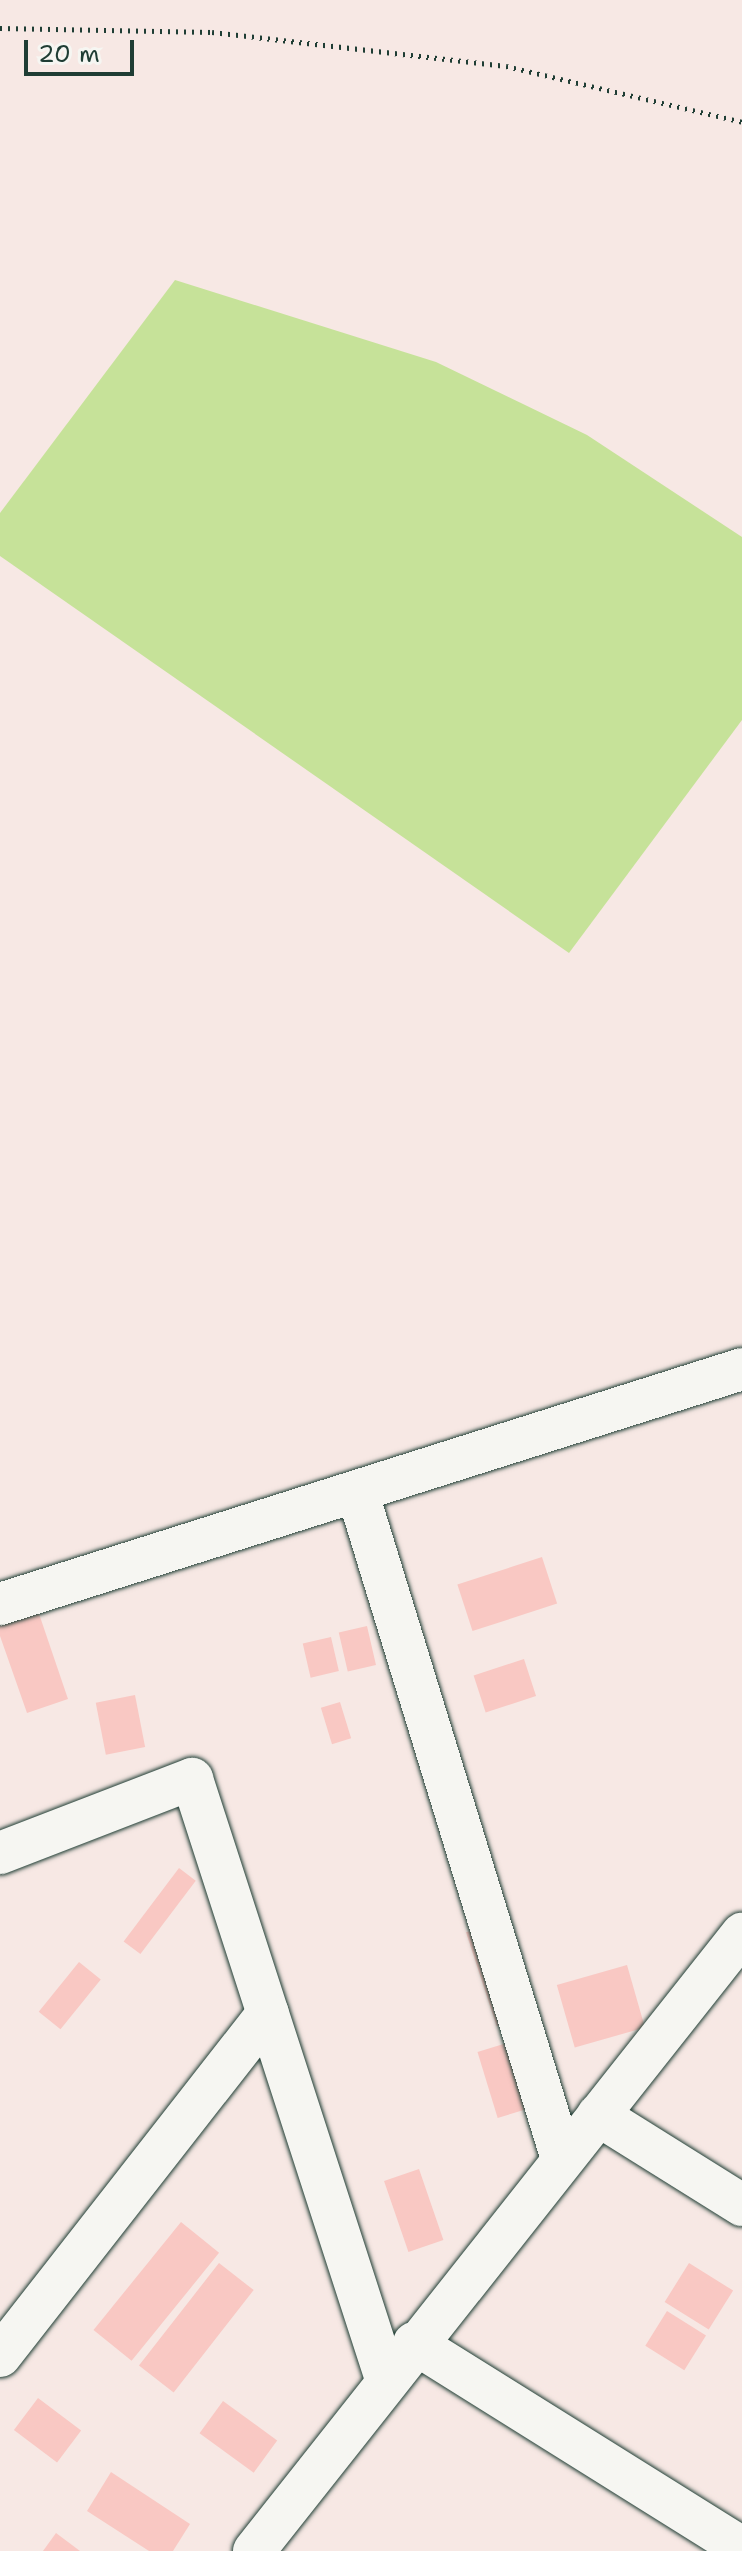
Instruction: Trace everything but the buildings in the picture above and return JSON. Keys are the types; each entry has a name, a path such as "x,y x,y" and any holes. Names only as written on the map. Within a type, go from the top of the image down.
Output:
{"street":[{"path":"0,1604 742,1369"},
{"path":"357,1491 562,2159"},
{"path":"0,1853 192,1779 386,2379"},
{"path":"254,2551 414,2343 742,1934"},
{"path":"0,2356 268,2013"},
{"path":"598,2115 742,2205"},
{"path":"414,2343 742,2548"}],"path":[{"path":"0,28 212,32 506,66 742,122"}],"green space":[{"path":"175,280 436,362 587,435 742,537 742,720 569,953 0,556 0,513"}]}
